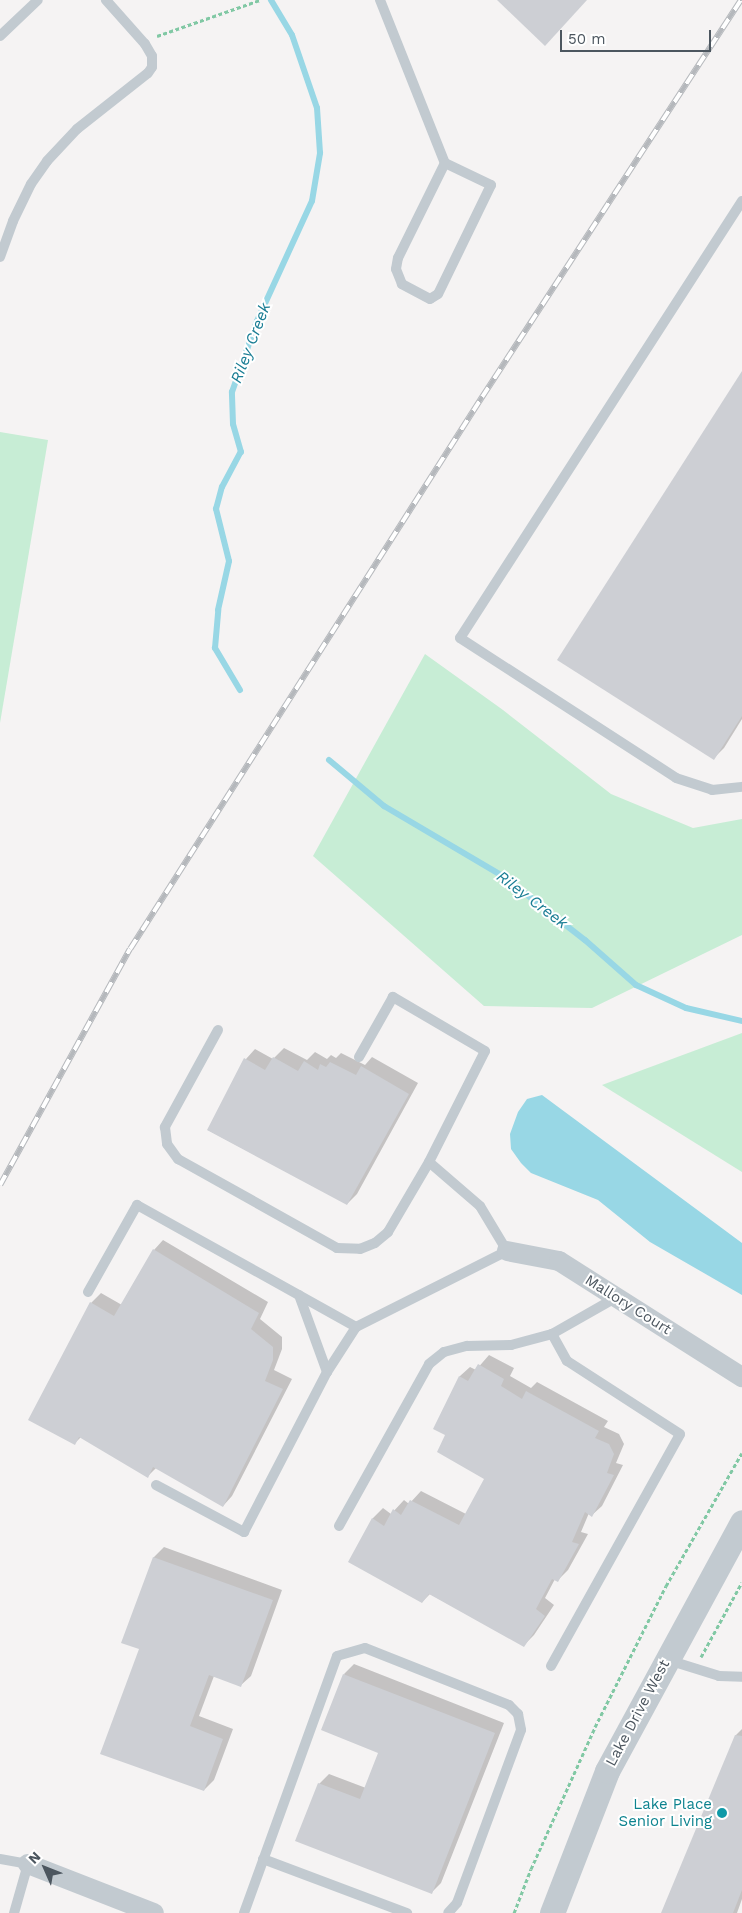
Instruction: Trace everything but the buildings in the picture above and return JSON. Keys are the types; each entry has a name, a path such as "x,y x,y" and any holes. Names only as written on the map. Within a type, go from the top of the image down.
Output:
{"street":[{"name":"Mallory Court","path":"507,1251 558,1261 742,1377"},
{"name":"Lake Drive West","path":"552,1913 607,1771 742,1522"},
{"path":"28,1864 154,1913"}],"lane":[{"path":"0,36 38,0"},
{"path":"0,256 13,221 31,184 47,161 77,129 148,73 152,67 152,56 142,41 106,0"},
{"path":"380,0 445,163 491,186 438,294 430,299 402,284 396,269 398,258 445,163"},
{"path":"742,201 460,638 676,778 712,790 742,787"},
{"path":"218,1030 165,1127 167,1144 178,1159 337,1248 360,1249 376,1243 388,1232 429,1162 486,1051 393,997 359,1058"},
{"path":"156,1485 244,1532 327,1372 356,1327 507,1251 480,1206 429,1162"},
{"path":"88,1292 137,1205 356,1327"},
{"path":"299,1295 327,1372"},
{"path":"339,1526 429,1364 444,1352 466,1346 511,1345 552,1334 617,1297"},
{"path":"552,1334 567,1361 680,1434 552,1666"},
{"path":"244,1913 337,1656 365,1648 509,1705 518,1714 521,1730 457,1903 448,1913"},
{"path":"668,1660 719,1676 742,1677"},
{"path":"0,1859 28,1864 14,1913"},
{"path":"262,1859 407,1913"}],"path":[{"path":"142,41 260,0"},
{"path":"514,1913 531,1869 595,1728 666,1586 742,1453"},
{"path":"695,1668 742,1582"}],"green space":[{"path":"0,432 48,440 0,723"},
{"path":"425,654 503,710 611,794 693,828 742,819 742,935 592,1008 484,1006 313,856"},
{"path":"742,1033 742,1172 602,1085"}],"water":[{"path":"542,1095 742,1243 742,1295 650,1242 598,1200 531,1173 521,1163 511,1149 510,1134 518,1112 527,1099"}],"waterway":[{"name":"Riley Creek","path":"240,690 215,648 218,610 229,561 216,509 222,487 241,452 233,424 232,392 257,321 312,201 320,153 317,108 292,35 271,0"},
{"name":"Riley Creek","path":"329,760 384,806 503,876 585,940 636,985 686,1008 742,1021"}],"railway":[{"path":"0,1185 130,949 482,397 741,0"}],"place":[{"name":"Lake Place Senior Living","path":"722,1813"}]}
